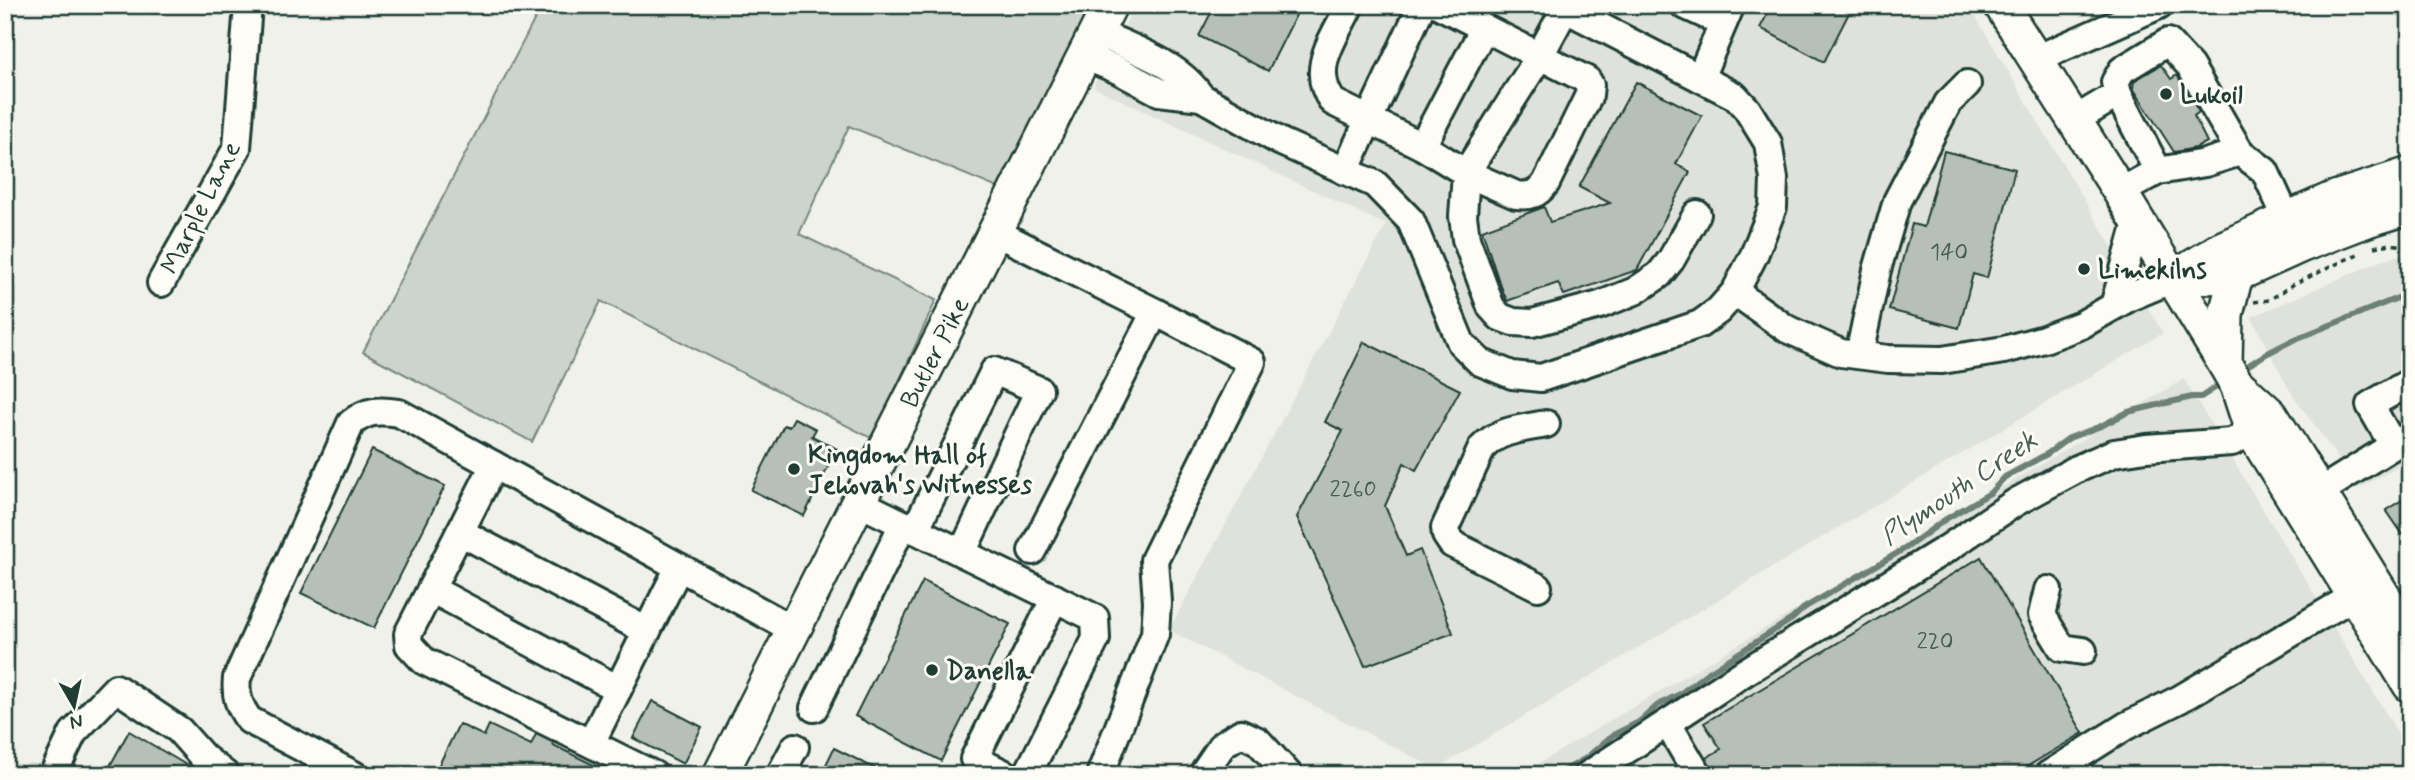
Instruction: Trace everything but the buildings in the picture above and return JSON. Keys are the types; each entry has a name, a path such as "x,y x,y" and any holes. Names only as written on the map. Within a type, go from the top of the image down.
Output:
{"main road":[{"path":"2001,5 2174,279 2231,374 2252,431 2410,685"},
{"name":"Butler Pike","path":"720,775 1096,31"},
{"path":"2174,279 2221,249 2287,219 2332,199 2410,174"},
{"path":"2410,207 2328,235 2242,288 2226,314 2231,374 2271,415 2410,639"},
{"path":"2174,279 2242,288"}],"street":[{"name":"Marple Lane","path":"161,283 237,148 248,5"},
{"path":"1350,5 1323,62 1322,80 1325,92 1333,102 1422,146 1466,173 1523,196 1539,192 1546,183 1590,91 1587,80 1439,5"},
{"path":"1345,171 1422,5"},
{"path":"1684,5 1727,14 1700,78"},
{"path":"1096,31 1164,65 1192,83 1201,97 1281,142 1375,184 1411,220 1461,343 1480,362 1512,375 1541,378 1700,324 1718,311 1735,292 1755,255 1773,207 1774,179 1768,143 1747,109 1735,96 1561,7 1539,57 1466,173 1463,216 1466,239 1491,307 1500,317 1513,322 1532,323 1600,305 1647,284 1659,275 1671,260 1696,214"},
{"path":"2034,60 2155,7 2168,42 2190,66 2240,152 2264,171 2287,219"},
{"path":"1422,146 1484,29"},
{"path":"2158,171 2118,94 2115,82 2122,69 2168,42"},
{"path":"1860,355 1877,270 1897,201 1948,103 1967,83"},
{"path":"2073,121 2118,94"},
{"path":"2120,192 2158,171 2205,163 2240,152"},
{"path":"2114,306 2137,223"},
{"path":"995,232 1252,362 1154,560 1157,601 1155,634 1100,775"},
{"path":"1735,292 1787,329 1841,353 1888,359 1942,360 2004,350 2044,339 2081,325 2130,297 2174,279"},
{"path":"1032,551 1156,312"},
{"path":"814,708 994,371 1039,390 962,553"},
{"path":"2319,492 2401,440 2370,405 2410,382"},
{"path":"354,775 249,720 235,693 237,678 351,423 363,413 381,410 399,413 794,630"},
{"path":"1538,587 1452,544 1445,528 1482,448 1491,438 1503,432 1546,424"},
{"path":"1588,775 1745,672 1948,548 2016,502 2077,469 2114,453 2232,442 2252,431"},
{"path":"494,465 408,634 410,645 415,654 424,661 654,775"},
{"path":"858,502 1095,618 1096,639 1027,775"},
{"path":"460,532 647,631"},
{"path":"591,743 679,567"},
{"path":"431,589 618,689"},
{"path":"2048,590 2042,615 2062,648 2083,651"},
{"path":"2048,775 2126,726 2180,699 2354,596"},
{"path":"1007,775 974,759 1055,598"},
{"path":"54,775 73,733 116,688 179,730 203,757 226,775"},
{"path":"1668,724 1698,775"},
{"path":"1203,774 1223,744 1241,733 1258,741 1289,775"},
{"path":"780,775 795,747"}],"path":[{"path":"2242,288 2269,300 2294,284 2371,248 2390,244 2407,246"}],"shaded area":[{"path":"542,5 1091,5 1000,189 849,126 799,234 936,300 873,439 601,301 532,442 363,352"},
{"path":"1135,5 1969,5 2163,333 1436,769 1169,630 1386,225 1093,87"},
{"path":"2410,252 2410,461 2359,488 2290,391 2251,317 2380,261"},
{"path":"2184,379 2410,753 2410,764 2363,775 1519,775"}],"waterway":[{"name":"Plymouth Creek","path":"2241,370 2293,340 2410,293"},
{"name":"Plymouth Creek","path":"1557,775 1586,758 1613,735 1639,722 1658,705 1680,694 1706,674 1792,619 1804,608 1906,548 1946,519 1990,493 2005,477 2047,454 2069,438 2128,412 2201,397 2224,382"}],"place":[{"name":"Lukoil","path":"2166,94"},
{"name":"Limekilns","path":"2084,269"},
{"name":"Kingdom Hall of Jehovah's Witnesses","path":"794,469"},
{"name":"Danella","path":"932,670"}]}
